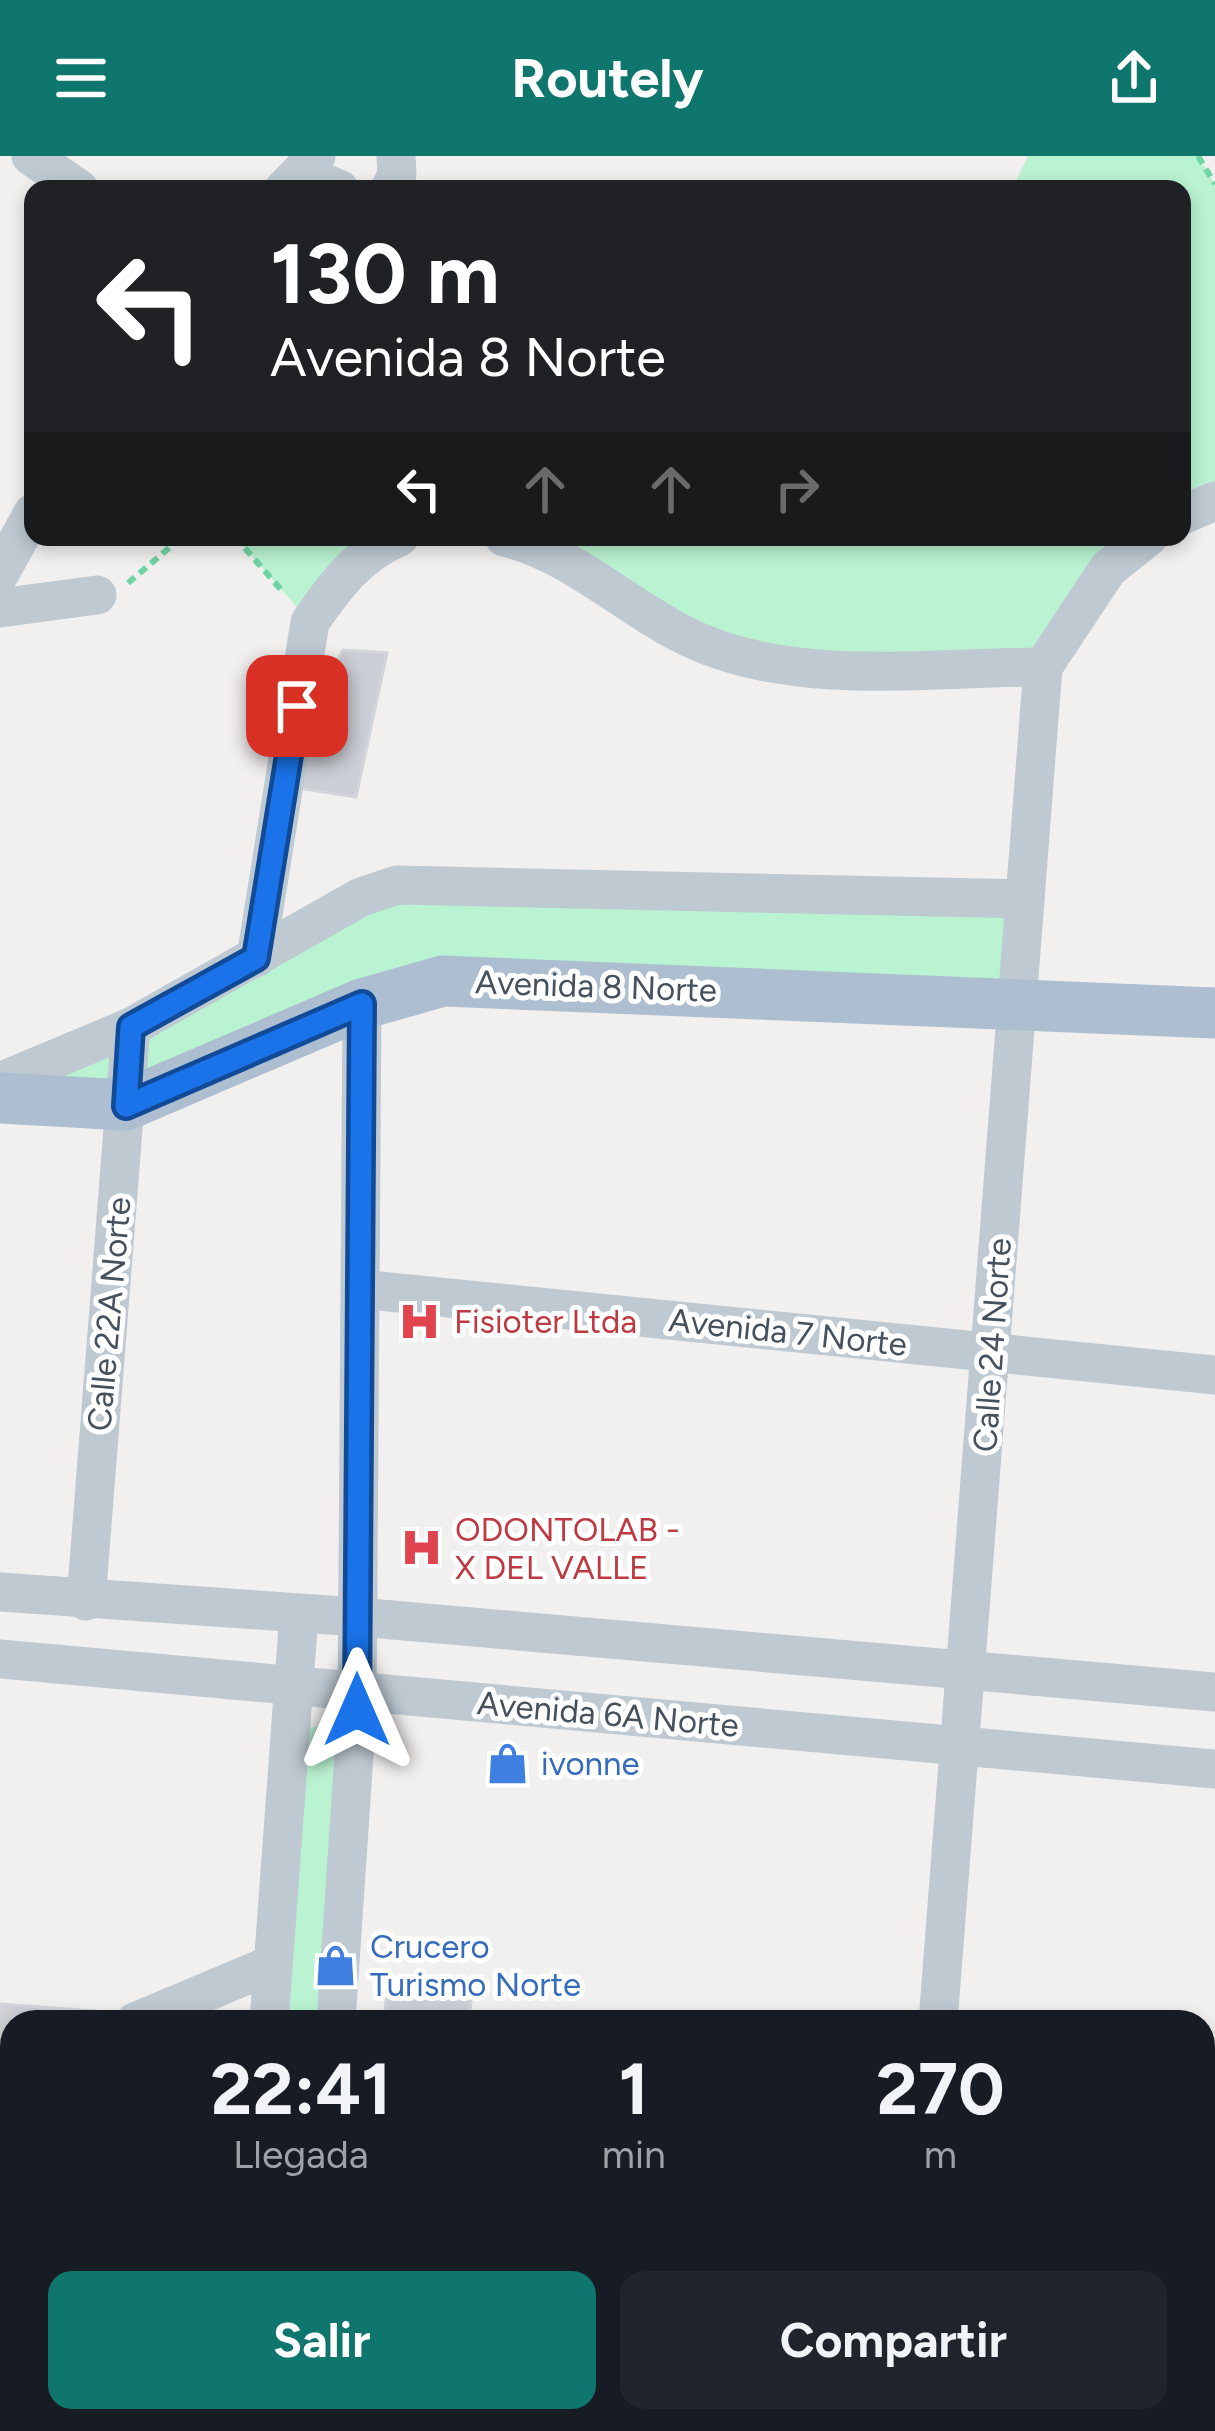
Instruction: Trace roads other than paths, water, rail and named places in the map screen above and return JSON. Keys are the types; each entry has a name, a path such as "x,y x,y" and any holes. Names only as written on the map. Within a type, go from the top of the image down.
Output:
{"main road":[{"name":"Avenida 8 Norte","path":"0,1098 126,1106 362,1004 443,981 1215,1013"}],"street":[{"path":"31,156 66,180"},
{"path":"0,573 24,529"},
{"path":"256,958 310,622 341,578 379,546"},
{"path":"523,546 609,587 682,635 782,663 866,669 1043,667 1108,569 1137,546"},
{"path":"0,608 97,595"},
{"name":"Calle 24 Norte","path":"939,2010 1043,667"},
{"path":"0,1082 131,1027 362,897 398,885 1025,899"},
{"path":"337,2010 357,1691 362,1004"},
{"name":"Calle 22A Norte","path":"86,1601 131,1027"},
{"name":"Avenida 7 Norte","path":"360,1289 1215,1375"},
{"path":"0,1592 358,1617 1215,1692"},
{"path":"269,2010 299,1614"},
{"name":"Avenida 6A Norte","path":"0,1659 1215,1768"},
{"path":"164,2010 273,1964"}],"place":[{"name":"Fisioter Ltda","path":"420,1321"},
{"name":"ODONTOLAB - X DEL VALLE","path":"421,1548"},
{"name":"ivonne","path":"507,1763"},
{"name":"Crucero Turismo Norte","path":"336,1965"}]}
